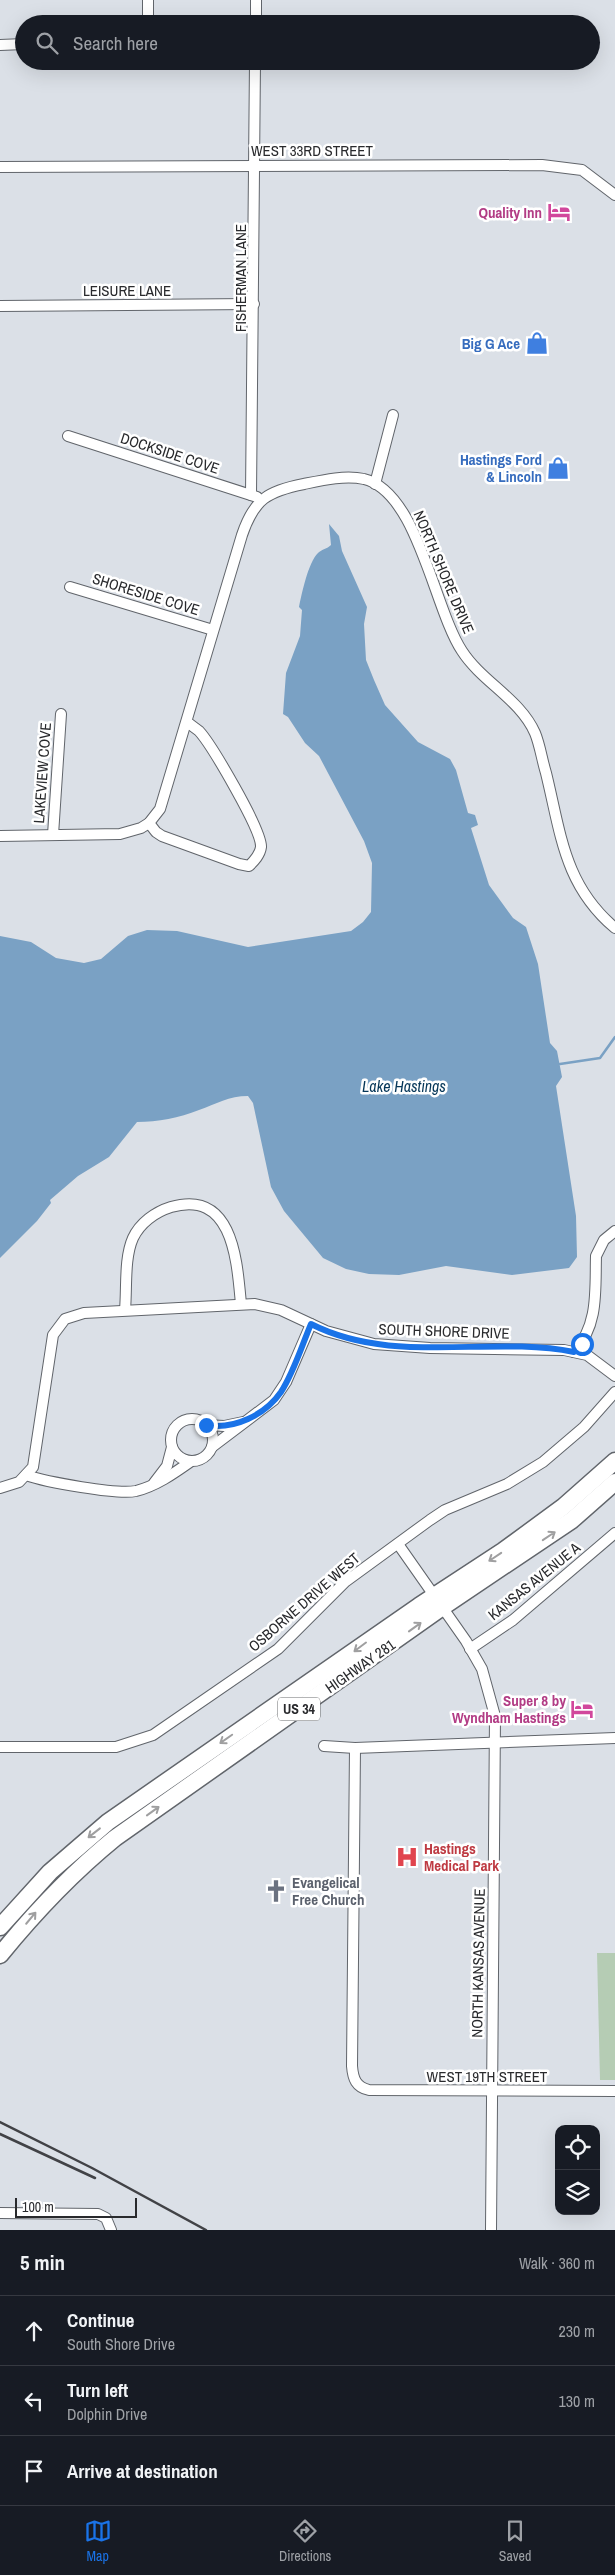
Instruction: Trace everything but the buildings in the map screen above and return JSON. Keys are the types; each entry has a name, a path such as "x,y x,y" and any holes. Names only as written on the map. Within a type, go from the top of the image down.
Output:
{"highway":[{"name":"HIGHWAY 281","path":"0,1955 58,1889 80,1867 116,1838 438,1602 563,1507 615,1461"},
{"name":"HIGHWAY 281","path":"0,1928 50,1872 108,1822 438,1602 572,1520 615,1482"}],"street":[{"path":"148,0 148,15"},
{"path":"256,0 256,15"},
{"path":"0,45 15,44"},
{"name":"FISHERMAN LANE","path":"251,495 255,70"},
{"name":"WEST 33RD STREET","path":"0,167 542,165 572,167 591,175 615,195"},
{"name":"LEISURE LANE","path":"0,306 254,304"},
{"path":"376,484 392,415"},
{"name":"DOCKSIDE COVE","path":"68,436 262,498"},
{"name":"NORTH SHORE DRIVE","path":"262,498 288,487 343,478 366,480 376,484 391,496 403,512 462,650 529,721 538,744 574,879 590,902 615,928"},
{"path":"0,836 120,834 132,832 149,823 160,809 247,520 262,498"},
{"name":"SHORESIDE COVE","path":"70,587 214,630"},
{"name":"LAKEVIEW COVE","path":"53,835 61,714"},
{"path":"149,823 162,836 239,864 249,866 256,859 261,848 255,823 200,732 187,722"},
{"path":"125,1310 132,1240 146,1221 158,1213 180,1205 194,1204 206,1208 224,1226 236,1253 241,1304"},
{"path":"574,1352 582,1344 592,1323 596,1256 599,1246 615,1231"},
{"name":"SOUTH SHORE DRIVE","path":"26,1475 35,1459 50,1344 57,1327 75,1314 241,1304 270,1307 326,1331 374,1344 430,1348 539,1348 574,1352 587,1355 615,1376"},
{"path":"0,1488 19,1482 26,1475 44,1482 134,1492 168,1477 190,1462 205,1458 212,1447 274,1400 282,1391 311,1324"},
{"name":"OSBORNE DRIVE WEST","path":"0,1747 116,1747 144,1740 278,1649 346,1582 445,1510 506,1484 543,1462 584,1426 615,1392"},
{"path":"153,1484 167,1466 172,1447 172,1434 182,1422 194,1419 206,1425 224,1426 243,1422"},
{"path":"206,1425 212,1434 212,1447"},
{"path":"172,1447 180,1458 190,1462"},
{"name":"KANSAS AVENUE A","path":"470,1649 513,1620 615,1533"},
{"name":"NORTH KANSAS AVENUE","path":"398,1544 482,1669 492,1702 495,1743 491,2230"},
{"path":"324,1746 355,1748 615,1738"},
{"name":"WEST 19TH STREET","path":"355,1748 352,2076 360,2088 369,2090 492,2092 615,2091"},
{"path":"0,2214 98,2214 106,2218 111,2228"}],"green space":[{"path":"597,1953 615,1953 615,2080 600,2080"}],"water":[{"name":"Lake Hastings","path":"329,524 339,536 342,551 367,607 364,624 366,660 385,705 418,742 450,759 456,770 468,813 475,815 478,825 471,828 489,885 513,918 526,927 538,964 550,1043 557,1051 562,1077 556,1086 576,1216 577,1257 569,1268 512,1275 446,1266 399,1275 369,1274 346,1269 323,1258 284,1211 271,1187 253,1103 248,1096 241,1096 176,1117 137,1122 109,1157 78,1176 50,1200 51,1203 37,1221 0,1258 0,936 31,942 56,958 84,963 101,959 128,936 147,930 177,931 248,947 351,931 363,922 371,912 372,863 364,841 319,756 305,743 288,717 283,714 286,673 300,636 302,610 299,607 302,594 308,571 314,558 331,545"}],"waterway":[{"path":"560,1064 600,1058 615,1037"}],"railway":[{"path":"0,2122 92,2168 206,2230"},
{"path":"0,2134 95,2178"}],"place":[{"name":"Quality Inn","path":"559,212"},
{"name":"Big G Ace","path":"537,343"},
{"name":"Hastings Ford & Lincoln","path":"558,468"},
{"name":"Super 8 by Wyndham Hastings","path":"582,1709"},
{"name":"Hastings Medical Park","path":"407,1857"},
{"name":"Evangelical Free Church","path":"276,1891"}],"route":[{"path":"206,1425 217,1427 243,1422 274,1400 282,1391 311,1324 326,1331 374,1344 430,1348 539,1348 574,1352 582,1344"}]}
